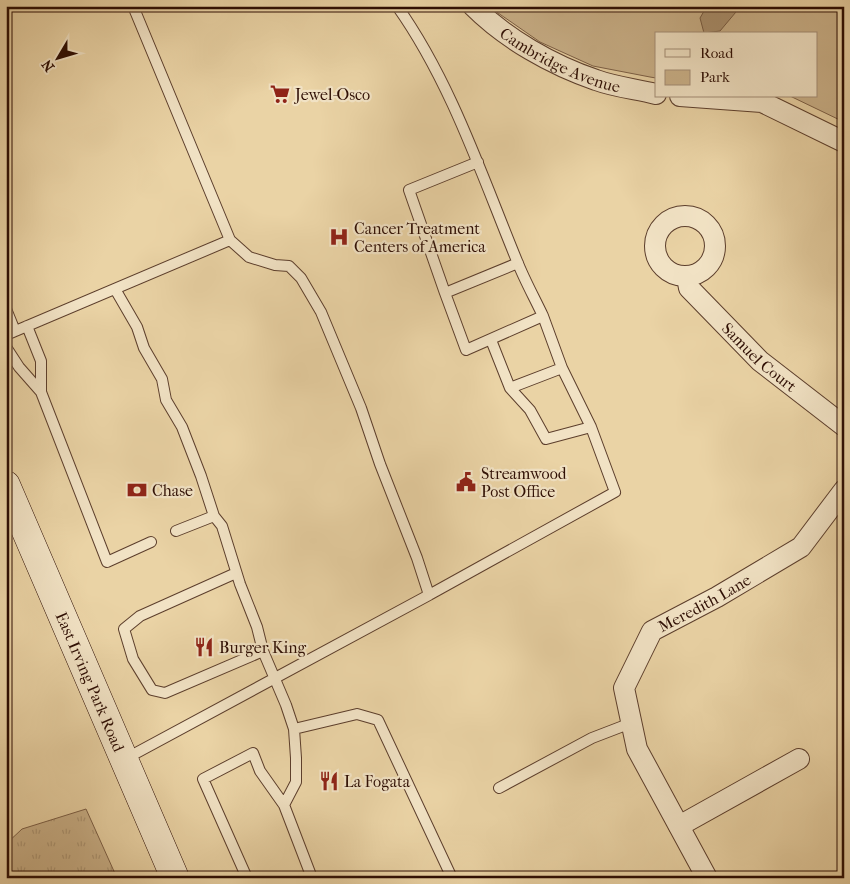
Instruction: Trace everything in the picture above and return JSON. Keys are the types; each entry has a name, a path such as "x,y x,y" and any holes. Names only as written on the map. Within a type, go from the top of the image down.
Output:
{"main road":[{"name":"East Irving Park Road","path":"6,484 176,878"}],"street":[{"name":"Cambridge Avenue","path":"473,6 484,18 533,52 596,80 655,94"},
{"path":"707,98 762,102 844,142"},
{"name":"Samuel Court","path":"687,277 689,288 760,360 844,426"},
{"name":"Meredith Lane","path":"706,878 637,749 624,688 652,631 717,597 801,547 844,490"},
{"path":"679,826 798,759"}],"lane":[{"path":"133,6 230,240 249,257 275,265 289,266 301,278 320,312 361,408 387,482 418,558 429,595"},
{"path":"124,759 429,595 615,492 591,427 562,368 543,316 518,263 478,162 455,111 414,30 397,6"},
{"path":"478,162 409,190 466,350 543,316"},
{"path":"6,309 11,333 230,240"},
{"path":"445,293 518,263"},
{"path":"115,289 137,327 144,348 162,379 166,400 182,427 214,516 222,526 236,573 257,627 263,651 294,729 296,782 284,805"},
{"path":"27,326 41,361 41,392 107,562 151,542"},
{"path":"491,340 510,388 530,410 546,439 591,427"},
{"path":"6,347 19,368 41,392"},
{"path":"510,388 562,368"},
{"path":"176,530 214,516"},
{"path":"236,573 140,616 124,629 133,659 152,690 165,693 263,651"},
{"path":"294,729 357,714 378,720 452,878"},
{"path":"500,788 592,738 631,723"},
{"path":"248,878 203,779 252,753 260,771 284,805 312,878"}],"green space":[{"path":"488,6 844,6 844,122 794,98 818,98 818,32 655,32 655,78 593,66 540,42"},
{"path":"86,809 117,878 6,878 6,844 22,829"}],"shaded area":[{"path":"707,6 741,6 720,31 704,32 700,18"}],"place":[{"name":"Jewel-Osco","path":"280,94"},
{"name":"Cancer Treatment Centers of America","path":"339,237"},
{"name":"Streamwood Post Office","path":"466,482"},
{"name":"Chase","path":"137,490"},
{"name":"Burger King","path":"204,647"},
{"name":"La Fogata","path":"329,781"}]}
